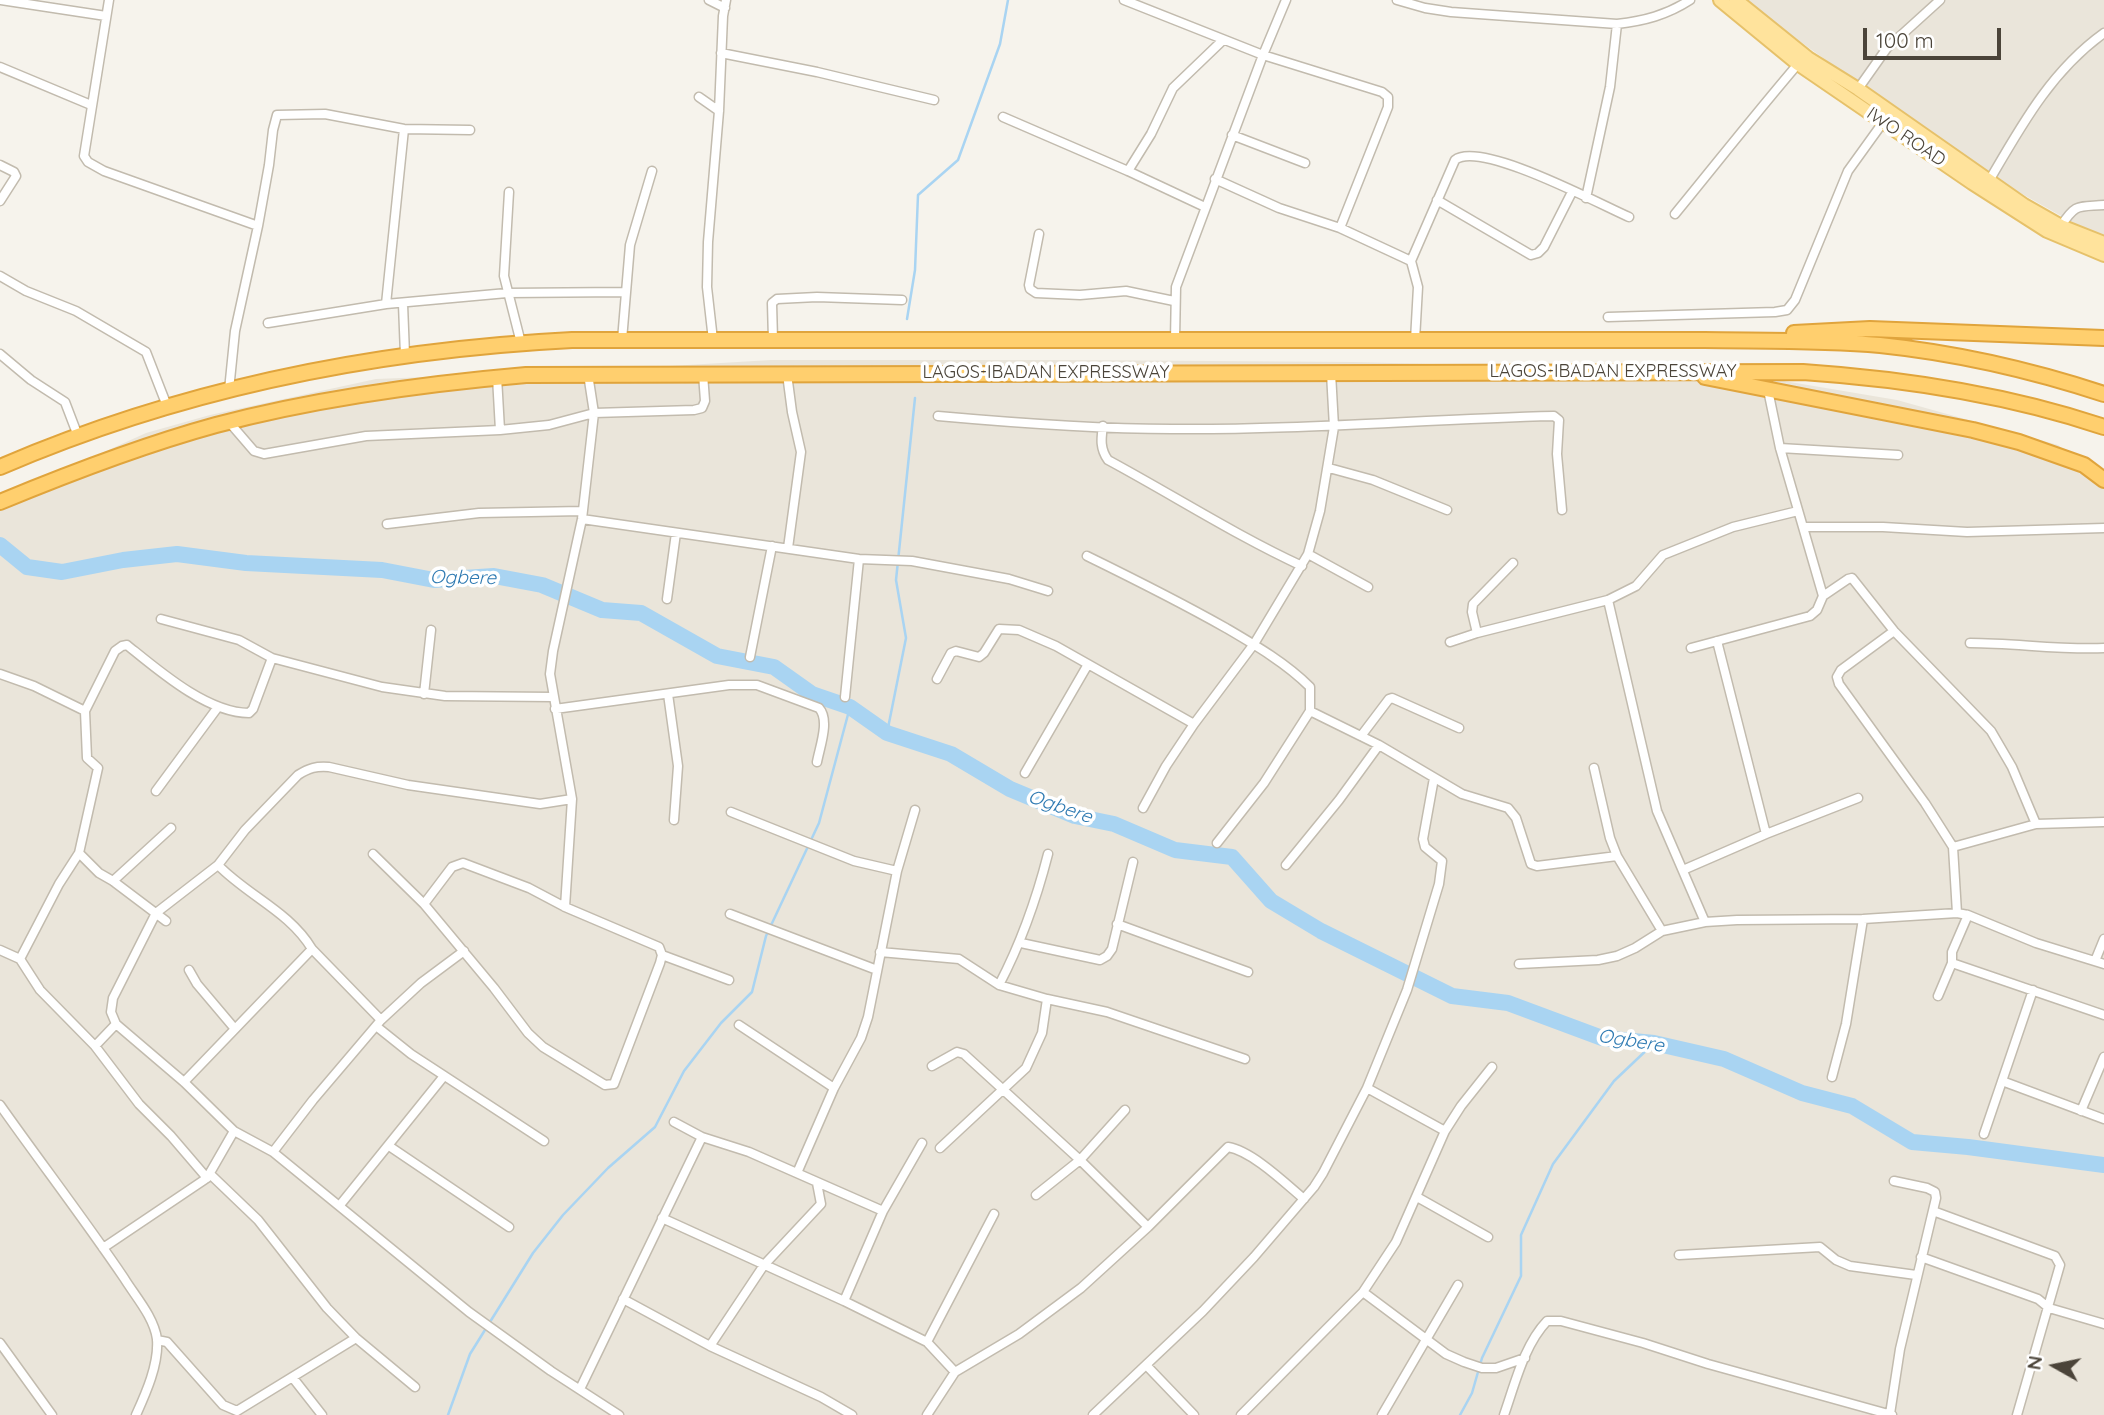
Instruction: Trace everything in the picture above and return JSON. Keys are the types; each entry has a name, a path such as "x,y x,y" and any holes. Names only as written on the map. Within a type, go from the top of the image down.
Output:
{"highway":[{"path":"1704,340 1870,329 2104,338"},
{"name":"LAGOS-IBADAN EXPRESSWAY","path":"0,467 78,436 167,406 229,390 315,370 405,355 521,343 622,340 1704,340 1844,343 1924,351 2008,365 2104,394"},
{"name":"LAGOS-IBADAN EXPRESSWAY","path":"0,502 121,455 229,422 341,397 497,377 703,373 1803,372 1879,377 2008,399 2104,427"},
{"path":"1693,373 1717,381 1973,430 2020,442 2084,465 2104,480"}],"main road":[{"name":"IWO ROAD","path":"1720,0 1798,64 2040,227 2062,239 2104,255"},
{"name":"IWO ROAD","path":"1736,0 1808,58 1858,89 2037,213 2104,243"}],"street":[{"path":"1,0 106,16"},
{"path":"109,0 83,156 104,171 258,226"},
{"path":"709,0 726,4 708,254 707,287 713,340"},
{"path":"1124,0 1141,3 1263,55 1388,96 1388,107 1340,228"},
{"path":"1175,340 1176,287 1215,179 1286,0"},
{"path":"1397,0 1451,12 1617,24 1644,21 1664,15 1690,0"},
{"path":"1858,89 1887,48 1940,0"},
{"path":"1586,198 1610,87 1617,24"},
{"path":"1989,181 2046,88 2086,47 2104,33"},
{"path":"1128,171 1151,134 1172,88 1223,40"},
{"path":"721,53 817,72 934,100"},
{"path":"1675,214 1798,64"},
{"path":"0,67 91,105"},
{"path":"699,97 719,111"},
{"path":"229,390 235,331 258,226 277,115 324,114 404,129 470,130"},
{"path":"1003,117 1205,207"},
{"path":"1608,317 1775,313 1787,310 1795,300 1848,171 1884,121"},
{"path":"386,304 404,129"},
{"path":"1232,135 1305,163"},
{"path":"1415,340 1418,287 1410,261 1455,160 1461,156 1469,155 1507,163 1629,217"},
{"path":"0,165 14,172 16,176 0,201"},
{"path":"622,340 630,245 652,171"},
{"path":"1215,179 1279,208 1340,228 1410,261"},
{"path":"509,192 504,276 521,343"},
{"path":"1437,200 1531,255 1544,247 1572,192"},
{"path":"2061,226 2071,210 2104,205"},
{"path":"1039,234 1028,285 1036,293 1070,295 1126,291 1174,301"},
{"path":"0,276 26,292 89,318 146,352 167,406"},
{"path":"268,323 386,304 507,293 625,292"},
{"path":"774,340 771,312 772,303 777,299 817,297 902,300"},
{"path":"403,304 405,355"},
{"path":"0,354 31,380 65,402 78,436"},
{"path":"229,422 254,451 264,454 366,436 549,425 594,413 702,408 705,401 703,373"},
{"path":"1143,808 1166,766 1194,724 1254,644 1308,554 1329,468 1334,426 1331,373"},
{"path":"565,907 572,799 550,674 552,651 582,515 594,413 589,374"},
{"path":"787,374 801,452 788,548"},
{"path":"497,377 500,430"},
{"path":"1768,390 1780,448 1823,596"},
{"path":"938,416 1170,429 1334,426 1554,416 1559,420 1557,454 1562,510"},
{"path":"1103,426 1101,443 1103,454 1108,460 1191,505 1227,530 1302,566"},
{"path":"1780,448 1898,455"},
{"path":"1329,468 1373,480 1447,510"},
{"path":"1450,642 1608,600 1636,586 1663,555 1725,530 1798,511"},
{"path":"387,524 479,513 582,515 676,533 859,559 912,561 1009,579 1048,591"},
{"path":"1804,527 1883,527 1967,532 2104,528"},
{"path":"667,599 676,533"},
{"path":"750,657 772,546"},
{"path":"1308,554 1368,587"},
{"path":"1087,556 1179,601 1254,644 1298,675 1310,687 1310,711 1264,783 1217,843"},
{"path":"845,697 859,559"},
{"path":"1476,633 1473,604 1513,563"},
{"path":"1691,648 1810,616 1818,610 1823,596 1847,579 1852,579 1894,631 1991,732 2012,767 2036,824"},
{"path":"1608,600 1657,811 1705,922"},
{"path":"161,619 239,640 272,657 382,687 424,694 497,698 553,697"},
{"path":"937,679 951,653 956,651 979,657 995,632 1007,628 1019,630 1056,646 1087,666 1194,724"},
{"path":"424,694 431,630"},
{"path":"1894,631 1841,670 1837,677 1839,684 1925,803 1953,848 1956,913"},
{"path":"1717,641 1766,834"},
{"path":"1970,643 2024,643 2070,649 2104,648"},
{"path":"20,959 59,884 79,853 98,768 87,758 85,711 115,651 127,645 161,672 218,707 240,713 248,713 253,709 272,657"},
{"path":"1026,773 1087,666"},
{"path":"0,674 34,686 85,711"},
{"path":"555,709 745,683 757,685 819,708 823,712 817,762"},
{"path":"668,694 678,766 674,820"},
{"path":"1362,736 1392,698 1459,728"},
{"path":"156,791 218,707"},
{"path":"1310,711 1379,745 1462,794 1507,808 1512,812 1531,864 1537,866 1617,856"},
{"path":"1286,865 1379,745"},
{"path":"572,799 552,803 527,802 408,785 317,766 298,775 245,830 218,865 156,913 113,998 111,1012 116,1024 184,1082 234,1131 273,1152 468,1312 619,1415"},
{"path":"1594,768 1610,838 1617,856 1662,931"},
{"path":"1093,1415 1147,1366 1254,1257 1323,1173 1367,1088 1407,990 1438,884 1442,861 1424,848 1423,839 1434,778"},
{"path":"1683,870 1858,798"},
{"path":"797,1173 834,1088 861,1038 868,1017 897,871 915,810"},
{"path":"731,812 854,861 897,871"},
{"path":"1953,848 2036,824 2104,822"},
{"path":"113,881 171,828"},
{"path":"79,853 99,873 166,921"},
{"path":"373,854 424,904 542,1047 608,1086 614,1084 662,955 659,947 565,907 528,888 463,863 452,867 424,904"},
{"path":"999,985 1021,943 1037,899 1048,854"},
{"path":"1021,943 1100,960 1108,956 1133,862"},
{"path":"218,865 248,892 286,917 379,1023 411,1054 544,1141"},
{"path":"1519,964 1598,960 1617,956 1662,931 1705,922 1863,919 1956,913 1968,915 2036,943 2100,962 2104,939"},
{"path":"730,915 877,970"},
{"path":"1938,996 1952,963 1952,952 1968,915"},
{"path":"1832,1077 1846,1024 1863,919"},
{"path":"1117,924 1248,972"},
{"path":"184,1082 313,949"},
{"path":"0,950 20,959 40,990 95,1046 139,1104 208,1176 258,1220 327,1308 356,1338 415,1387"},
{"path":"273,1152 313,1100 379,1023 421,983 464,951"},
{"path":"880,952 960,959 999,985 1107,1012 1245,1059"},
{"path":"662,955 729,980"},
{"path":"1952,963 2104,1015"},
{"path":"189,970 197,984 235,1029"},
{"path":"1984,1134 2033,989"},
{"path":"940,1148 1026,1068 1042,1033 1047,999"},
{"path":"95,1046 116,1024"},
{"path":"739,1025 834,1088"},
{"path":"932,1066 957,1052 964,1054 1080,1160 1148,1227"},
{"path":"2081,1111 2104,1057"},
{"path":"1241,1415 1363,1292 1396,1242 1445,1131 1492,1067"},
{"path":"340,1205 444,1076"},
{"path":"2002,1081 2104,1119"},
{"path":"1367,1088 1445,1131"},
{"path":"0,1105 149,1317 157,1340 145,1395 136,1415"},
{"path":"1036,1195 1080,1160 1125,1110"},
{"path":"674,1122 702,1137 749,1152 883,1211"},
{"path":"103,1248 208,1176 234,1131"},
{"path":"580,1389 702,1137"},
{"path":"844,1301 883,1211 922,1143"},
{"path":"389,1146 509,1227"},
{"path":"927,1415 955,1372 1019,1334 1081,1288 1148,1227 1228,1147 1236,1148 1272,1172 1304,1199"},
{"path":"1504,1415 1539,1329 1547,1321 1561,1321 1891,1415 1900,1349 1933,1211 1935,1192 1894,1181"},
{"path":"710,1346 764,1265 821,1204 817,1183"},
{"path":"1417,1197 1488,1237"},
{"path":"1933,1211 2055,1256 2060,1265 2017,1415"},
{"path":"927,1342 994,1214"},
{"path":"662,1218 927,1342 955,1372"},
{"path":"1679,1255 1820,1247 1836,1260 1850,1266 1916,1275"},
{"path":"1921,1257 2038,1299 2049,1308 2104,1324"},
{"path":"1382,1415 1458,1285"},
{"path":"1363,1292 1446,1354 1479,1367 1496,1368 1525,1358"},
{"path":"623,1299 710,1346 821,1397 852,1415"},
{"path":"157,1340 167,1342 223,1405 233,1410 241,1410 356,1338"},
{"path":"0,1343 52,1415"},
{"path":"1147,1366 1194,1415"},
{"path":"293,1378 322,1415"}],"shaded area":[{"path":"1747,0 2104,0 2104,240 1976,168 1773,22"},
{"path":"771,360 1695,366 1897,400 2058,445 2104,481 2104,1415 0,1415 0,499 146,433 210,415 376,379"}],"waterway":[{"path":"907,319 915,270 918,195 958,160 1000,44 1008,0"},
{"path":"887,733 906,638 896,580 915,398"},
{"name":"Ogbere","path":"0,545 27,567 62,572 123,560 177,554 246,563 382,570 434,580 494,576 542,585 602,610 641,613 717,656 774,667 812,694 850,707 887,733 951,754 1010,789 1075,816 1114,824 1175,850 1232,857 1271,901 1321,931 1452,996 1508,1003 1602,1038 1654,1043 1724,1059 1802,1093 1852,1106 1912,1142 2104,1165"},
{"path":"448,1415 470,1354 533,1253 563,1215 608,1168 655,1127 684,1071 721,1023 752,992 766,936 819,823 850,707"},
{"path":"1460,1415 1472,1393 1482,1358 1521,1276 1521,1235 1553,1164 1614,1081 1654,1043"}]}
